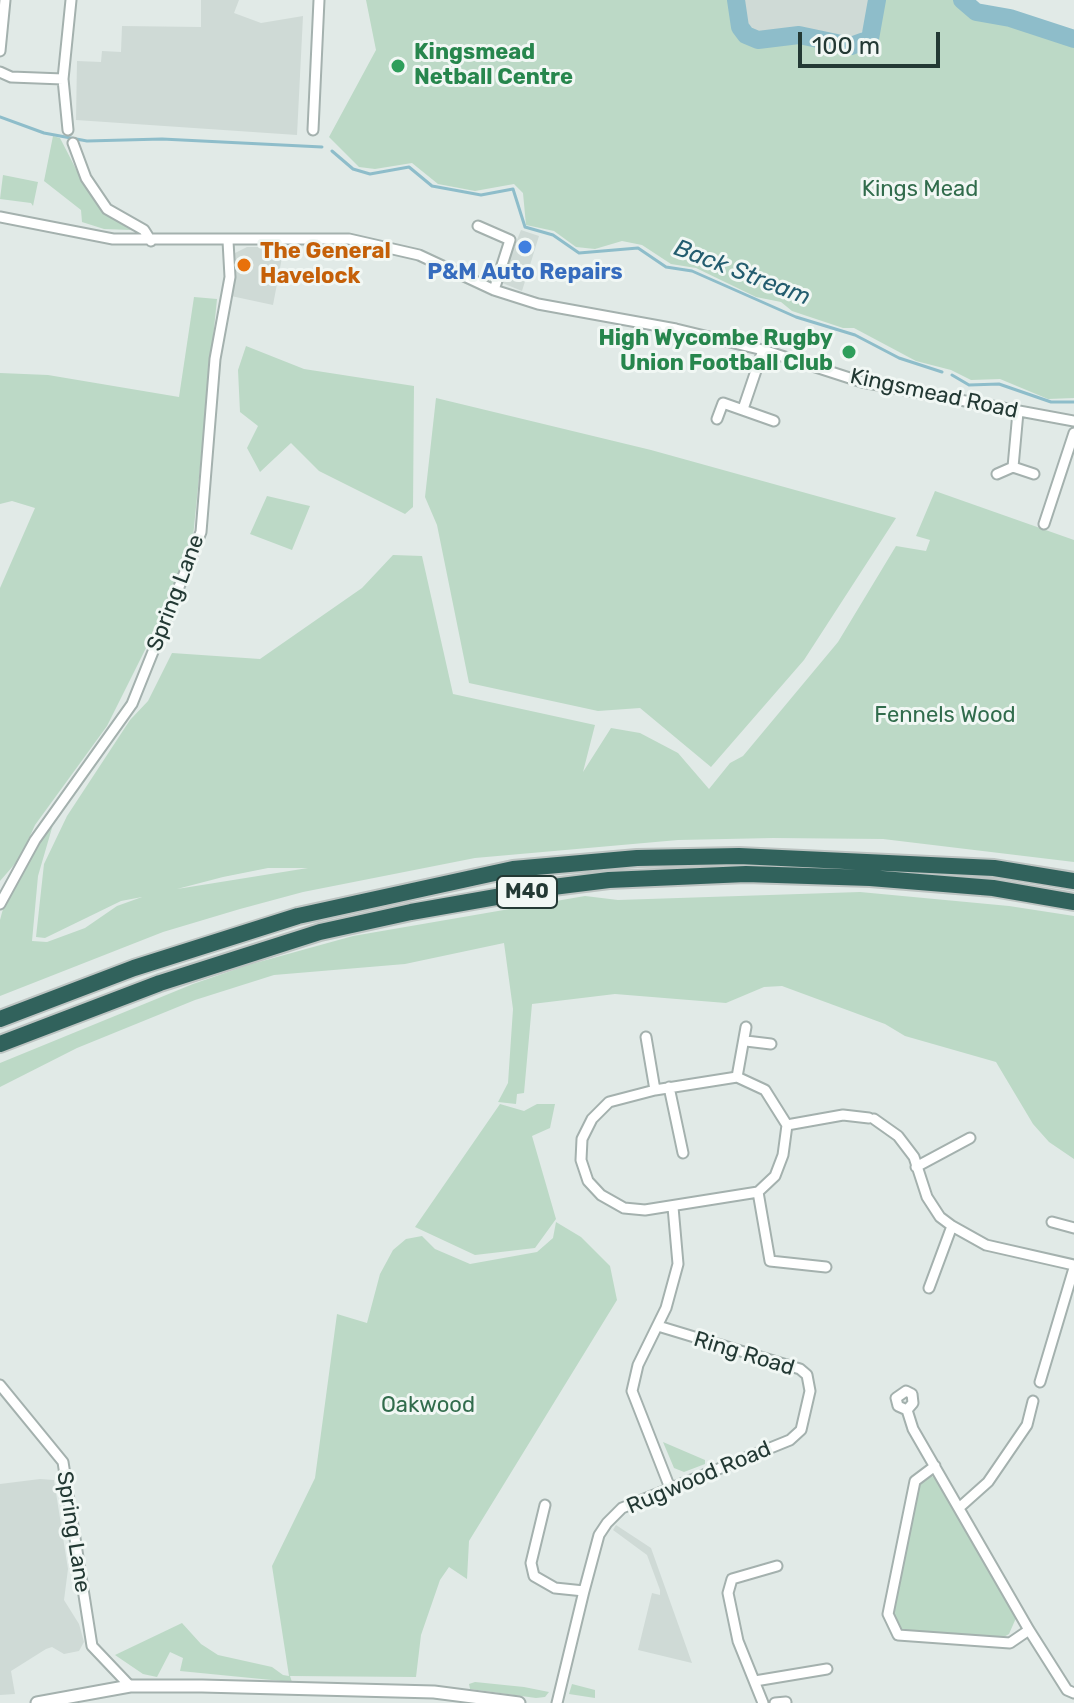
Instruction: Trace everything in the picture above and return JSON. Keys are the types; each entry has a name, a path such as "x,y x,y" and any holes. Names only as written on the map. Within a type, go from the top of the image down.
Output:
{"highway":[{"name":"M40","path":"0,1019 134,968 298,916 513,869 637,858 739,856 994,868 1074,881"},
{"name":"M40","path":"0,1044 160,983 320,932 553,887 637,878 746,874 870,878 978,886 1074,902"}],"street":[{"path":"0,51 5,0"},
{"path":"68,130 63,79 71,0"},
{"path":"313,130 319,0"},
{"path":"0,72 11,77 63,79"},
{"path":"73,143 86,178 107,209 144,230 151,241"},
{"name":"Kingsmead Road","path":"0,217 113,239 349,239 419,255 494,290 538,304 676,329 763,350 862,382 1074,421"},
{"path":"478,226 510,240 494,290"},
{"name":"Spring Lane","path":"0,904 35,840 132,704 201,532 215,359 230,277 228,241"},
{"path":"743,409 763,350"},
{"path":"717,419 723,403 774,421"},
{"path":"1013,467 1018,412"},
{"path":"1044,524 1074,433"},
{"path":"997,474 1013,467 1034,474"},
{"path":"737,1077 746,1041 746,1027"},
{"path":"646,1037 655,1090"},
{"path":"746,1041 771,1044"},
{"path":"737,1077 765,1090 787,1125 783,1155 775,1176 758,1192 673,1207 624,1208 601,1195 588,1181 581,1160 582,1139 592,1119 609,1102 655,1090 737,1077"},
{"path":"669,1087 683,1153"},
{"path":"787,1125 843,1115 872,1118 898,1136 914,1157 927,1197 940,1217 952,1226 986,1245 1074,1266 1040,1382"},
{"path":"916,1167 970,1138"},
{"path":"758,1192 770,1261 826,1267"},
{"path":"670,1488 632,1391 632,1378 658,1326 678,1264 673,1207"},
{"path":"1052,1222 1074,1228"},
{"path":"929,1288 952,1226"},
{"name":"Ring Road","path":"658,1326 800,1369 807,1375 810,1391 801,1430 790,1440"},
{"name":"Spring Lane","path":"0,1385 63,1462 92,1646 130,1686"},
{"path":"960,1507 988,1482 1027,1425 1033,1401"},
{"path":"907,1410 913,1429 1029,1630 1067,1690 1074,1693"},
{"name":"Rugwood Road","path":"557,1703 599,1535 607,1523 622,1508 790,1440"},
{"path":"935,1466 915,1481 888,1614 898,1635 1010,1643 1029,1630"},
{"path":"545,1505 531,1563 534,1576 555,1588 584,1591"},
{"path":"763,1703 738,1641 728,1593 732,1579 777,1566"},
{"path":"755,1681 827,1669"},
{"path":"37,1703 130,1686 434,1692 519,1703"},
{"path":"775,1703 786,1702"}],"shaded area":[{"path":"201,0 239,0 234,13 261,23 303,16 297,135 76,120 77,61 101,62 102,51 121,52 122,26 201,27"},
{"path":"742,0 871,0 868,27 855,37 802,29 755,32 745,20"},
{"path":"521,230 539,236 522,291 500,282"},
{"path":"247,247 284,247 273,305 231,296 231,267 235,253"},
{"path":"54,1480 68,1569 64,1600 79,1624 84,1642 79,1651 64,1654 52,1647 46,1649 11,1671 15,1694 0,1695 0,1484"},
{"path":"616,1525 651,1548 692,1663 638,1650 652,1593 660,1595 660,1590 647,1555 613,1530"}],"green space":[{"name":"Kings Mead","path":"366,0 732,0 734,21 749,39 761,42 813,39 859,48 877,33 880,0 960,0 977,17 1020,24 1074,45 1074,398 1048,399 1000,379 971,380 951,370 916,361 854,328 843,328 792,311 781,302 756,297 696,268 671,264 642,245 622,241 595,249 576,247 554,231 526,225 523,193 514,184 475,191 438,184 412,163 375,169 359,167 329,137 376,50"},
{"path":"53,136 60,138 77,171 107,213 131,230 104,229 82,222 81,210 44,181"},
{"path":"3,175 38,182 33,206 31,203 0,199"},
{"path":"194,297 217,299 193,537 152,645 150,640 107,726 35,825 20,858 0,881 0,588 35,508 12,501 0,504 0,373 48,375 179,397"},
{"path":"246,346 304,369 414,386 413,507 405,514 319,471 291,443 260,472 247,448 258,426 240,412 238,370"},
{"path":"436,398 651,450 896,518 804,660 711,767 640,708 598,711 469,683 437,525 425,497"},
{"name":"Fennels Wood","path":"935,491 1074,540 1074,862 883,839 773,838 678,840 475,858 303,892 240,909 163,932 0,996 0,920 4,905 35,845 54,821 38,876 32,941 47,942 85,928 117,906 142,897 121,901 45,938 36,937 44,864 67,816 130,720 148,701 172,653 260,659 362,588 393,555 422,556 453,694 595,725 583,772 611,728 640,733 678,753 709,789 730,763 743,756 838,642 896,546 926,551 930,540 916,536","holes":["268,868 308,868 177,889"]},
{"path":"267,496 310,506 292,550 250,534"},
{"path":"860,892 1009,906 1074,916 1074,1159 1049,1142 1033,1124 996,1062 905,1036 885,1024 782,986 764,987 726,1003 615,994 532,1004 524,1093 517,1094 516,1104 498,1102 508,1083 513,1009 504,943 405,964 274,975 195,1000 77,1048 0,1087 0,1063 193,984 353,936 585,896 618,900"},
{"path":"500,1104 524,1111 537,1104 555,1104 550,1128 532,1136 556,1219 535,1248 475,1255 415,1227"},
{"name":"Oakwood","path":"556,1222 581,1237 610,1266 617,1300 469,1541 467,1579 449,1567 440,1580 421,1635 416,1677 290,1676 292,1682 180,1671 183,1658 170,1652 157,1677 143,1674 115,1655 182,1623 201,1644 218,1655 272,1667 289,1676 272,1566 315,1478 337,1314 367,1323 380,1274 393,1250 406,1239 422,1236 435,1249 470,1264 537,1252 553,1238"},
{"path":"663,1442 705,1460 705,1464 684,1472 674,1468"},
{"path":"928,1474 937,1479 1016,1618 1009,1634 1002,1638 905,1631 896,1629 891,1619 918,1478"},
{"path":"475,1682 549,1692 545,1697 536,1698 470,1689 469,1684"},
{"path":"572,1684 595,1690 595,1698 569,1694"}],"waterway":[{"path":"736,0 740,27 746,35 758,40 799,35 851,46 870,39 877,0"},
{"path":"962,0 976,12 1010,18 1074,39"},
{"name":"Back Stream","path":"0,117 44,133 87,141 162,139 322,147"},
{"name":"Back Stream","path":"332,151 353,169 370,174 409,167 432,186 481,195 513,189 525,227 553,235 579,253 638,248 666,267 692,271 796,317 855,335 899,358 942,372"},
{"name":"Back Stream","path":"952,375 969,385 999,384 1051,402 1074,402"}],"place":[{"name":"Kingsmead Netball Centre","path":"398,66"},
{"name":"P&M Auto Repairs","path":"525,247"},
{"name":"The General Havelock","path":"244,265"},
{"name":"High Wycombe Rugby Union Football Club","path":"849,352"}]}
